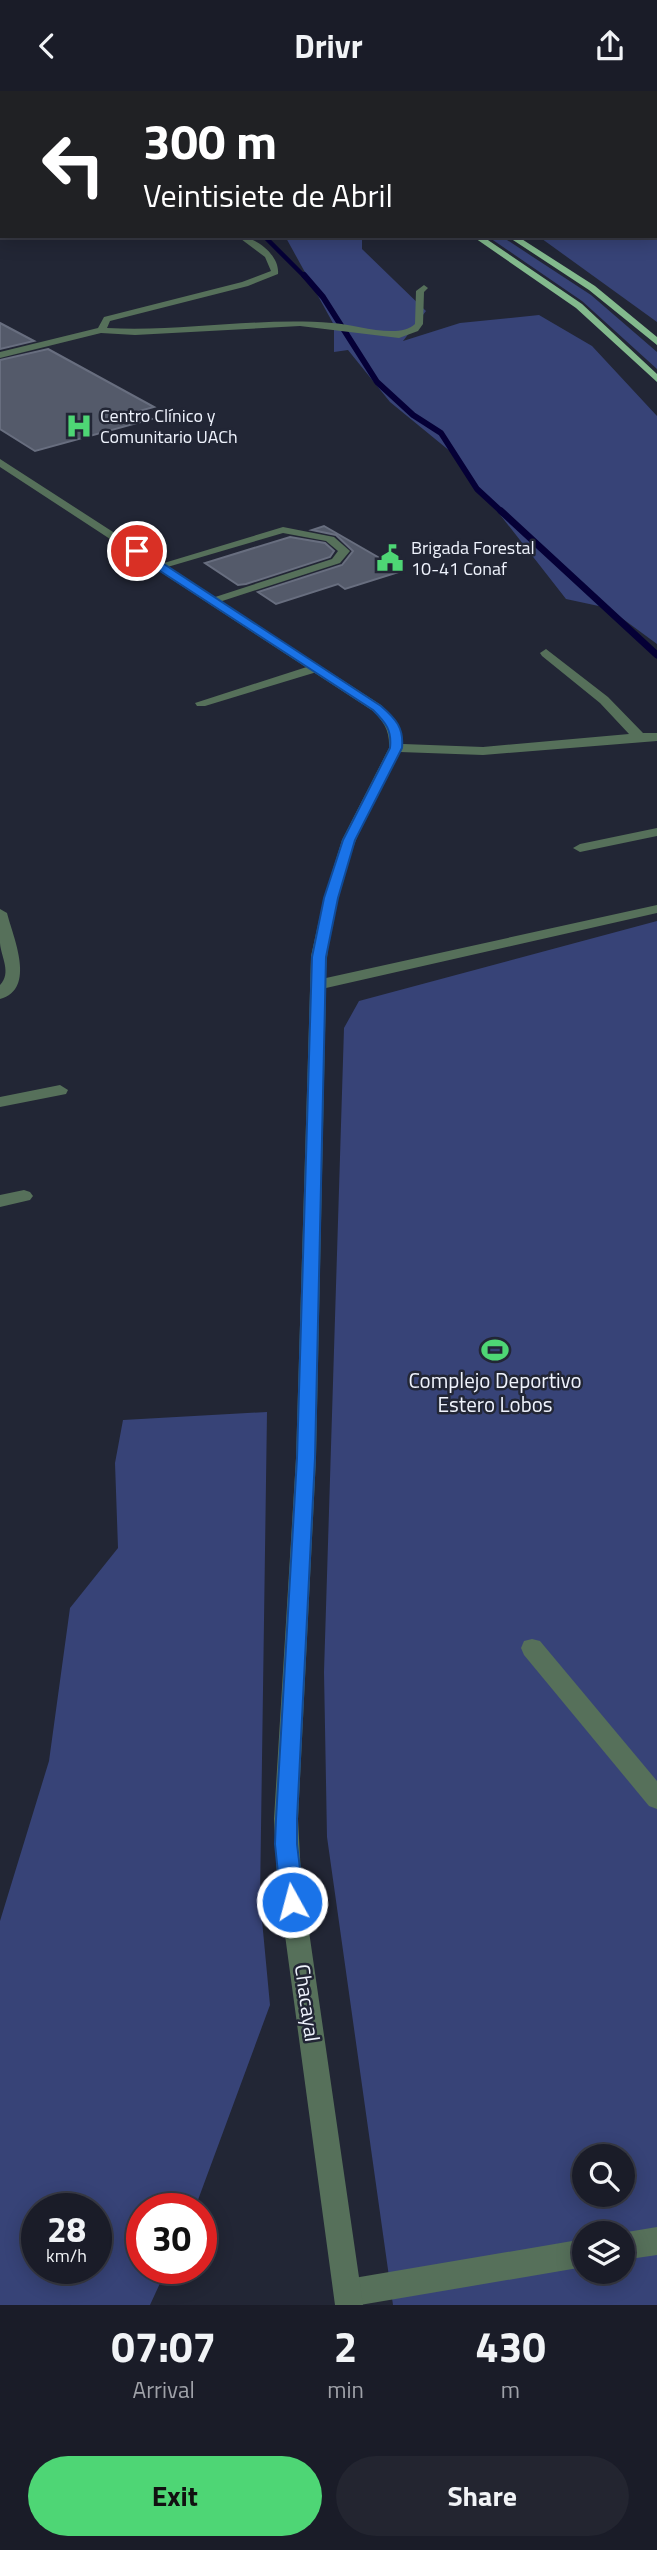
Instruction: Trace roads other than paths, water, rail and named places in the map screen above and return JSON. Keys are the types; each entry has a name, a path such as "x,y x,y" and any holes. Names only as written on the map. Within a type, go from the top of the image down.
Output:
{"main road":[{"path":"479,238 579,306 657,379"},
{"path":"514,238 592,288 657,342"}],"street":[{"path":"101,330 107,319 244,284 275,272 275,264 270,256 245,238"},
{"path":"0,355 101,330 135,332 291,322 399,335 415,329 419,324 420,291 424,288"},
{"path":"0,462 377,708 398,734 396,748 483,751 657,737"},
{"path":"160,566 283,530 317,534 330,539 345,551 336,561 213,601"},
{"path":"546,653 604,700 639,737"},
{"path":"201,703 316,668"},
{"name":"Chacayal","path":"348,2299 286,1844 306,1458 319,957 331,898 349,840 396,748"},
{"path":"580,848 657,832"},
{"path":"317,985 657,909"},
{"path":"0,913 14,970 12,982 0,994"},
{"path":"0,1102 60,1090"},
{"path":"0,1201 24,1196"},
{"path":"531,1649 657,1798"},
{"path":"635,2244 657,2241"},
{"path":"348,2299 572,2255"}],"waterway":[{"path":"266,238 305,277"},
{"path":"304,275 323,297 377,382 413,415 441,433 477,489 503,513"},
{"path":"501,511 657,655"}],"place":[{"name":"Centro Clínico y Comunitario UACh","path":"79,426"},
{"name":"Brigada Forestal 10-41 Conaf","path":"390,558"},
{"name":"Complejo Deportivo Estero Lobos","path":"495,1350"}]}
